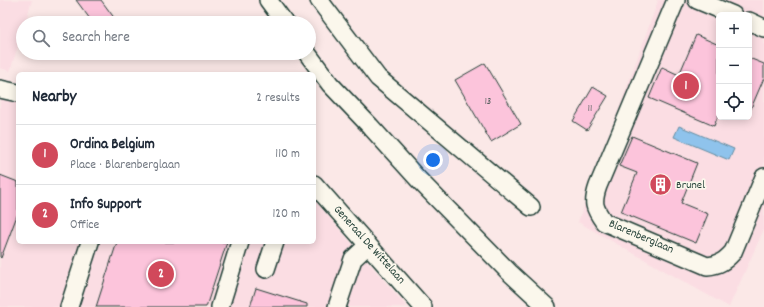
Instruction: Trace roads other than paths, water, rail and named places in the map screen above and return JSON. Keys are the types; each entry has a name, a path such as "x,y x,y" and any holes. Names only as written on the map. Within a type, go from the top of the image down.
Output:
{"street":[{"path":"268,0 280,16"},
{"path":"319,0 378,78 530,207"},
{"name":"Blarenberglaan","path":"676,0 598,186 594,198 596,210 604,222 707,266 716,265 726,260 733,252 764,177"},
{"path":"697,0 727,12"},
{"path":"752,22 764,28"},
{"path":"310,60 316,72"},
{"path":"316,72 322,85 370,126 418,179 510,272 547,307"},
{"path":"0,89 16,93"},
{"name":"Generaal De Wittelaan","path":"316,186 423,307"},
{"path":"69,307 89,244"},
{"path":"220,307 239,244"},
{"path":"266,269 274,244"},
{"path":"337,307 352,259 368,245"}],"water":[{"path":"679,126 734,149 729,160 674,137"}],"place":[{"name":"Ordina Belgium","path":"686,86"},
{"name":"Brunel","path":"660,185"},
{"name":"Info Support","path":"161,274"}]}
